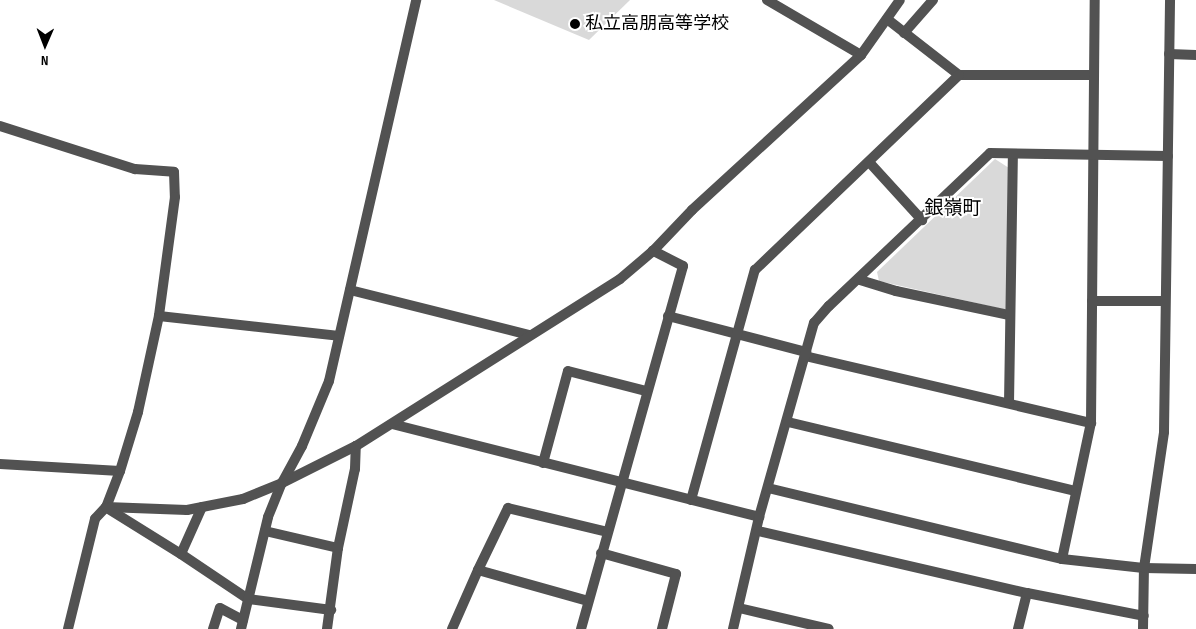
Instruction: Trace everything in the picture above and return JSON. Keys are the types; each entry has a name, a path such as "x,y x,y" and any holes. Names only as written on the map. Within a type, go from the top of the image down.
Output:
{"street":[{"path":"213,629 220,608 242,624 265,531 282,483 318,410 329,381 416,0"},
{"path":"767,0 861,55"},
{"path":"106,507 187,510 243,499 282,483 356,446 620,279 653,251 692,210 861,55 900,0"},
{"path":"904,32 932,0"},
{"path":"1062,559 1091,423 1095,0"},
{"path":"1143,629 1144,568 1162,459 1170,0"},
{"path":"888,19 959,75 1094,75"},
{"path":"1169,54 1196,55"},
{"path":"691,500 755,270 959,75"},
{"path":"0,126 136,169 174,172 176,197 159,316 138,412 120,471 106,507 95,519 68,629"},
{"path":"733,629 758,531 758,518 788,422 814,323 990,153 1168,156"},
{"path":"1009,403 1013,154"},
{"path":"869,162 922,220"},
{"path":"581,629 646,392 683,266 653,251"},
{"path":"860,280 896,291 1010,315"},
{"path":"350,290 530,335"},
{"path":"1092,301 1165,301"},
{"path":"159,316 339,336"},
{"path":"668,316 806,354 1091,423"},
{"path":"543,463 568,371 646,392"},
{"path":"788,422 1075,491"},
{"path":"392,424 758,518"},
{"path":"327,629 338,548 355,469 356,446"},
{"path":"0,464 120,471"},
{"path":"768,488 1062,559 1144,568 1196,569"},
{"path":"106,507 248,599 330,610"},
{"path":"180,554 202,507"},
{"path":"452,629 508,508 607,532"},
{"path":"265,531 338,548"},
{"path":"758,531 1027,592 1144,616"},
{"path":"601,553 676,574 662,629"},
{"path":"478,570 588,601"},
{"path":"1018,629 1027,592"},
{"path":"739,608 829,629"}],"shaded area":[{"name":"私立高朋高等学校","path":"494,0 630,0 589,40"},
{"path":"995,159 1009,168 1007,310 879,281 877,272"}],"place":[{"name":"私立高朋高等学校","path":"575,24"}],"district":[{"name":"銀嶺町","path":"953,209"}]}
